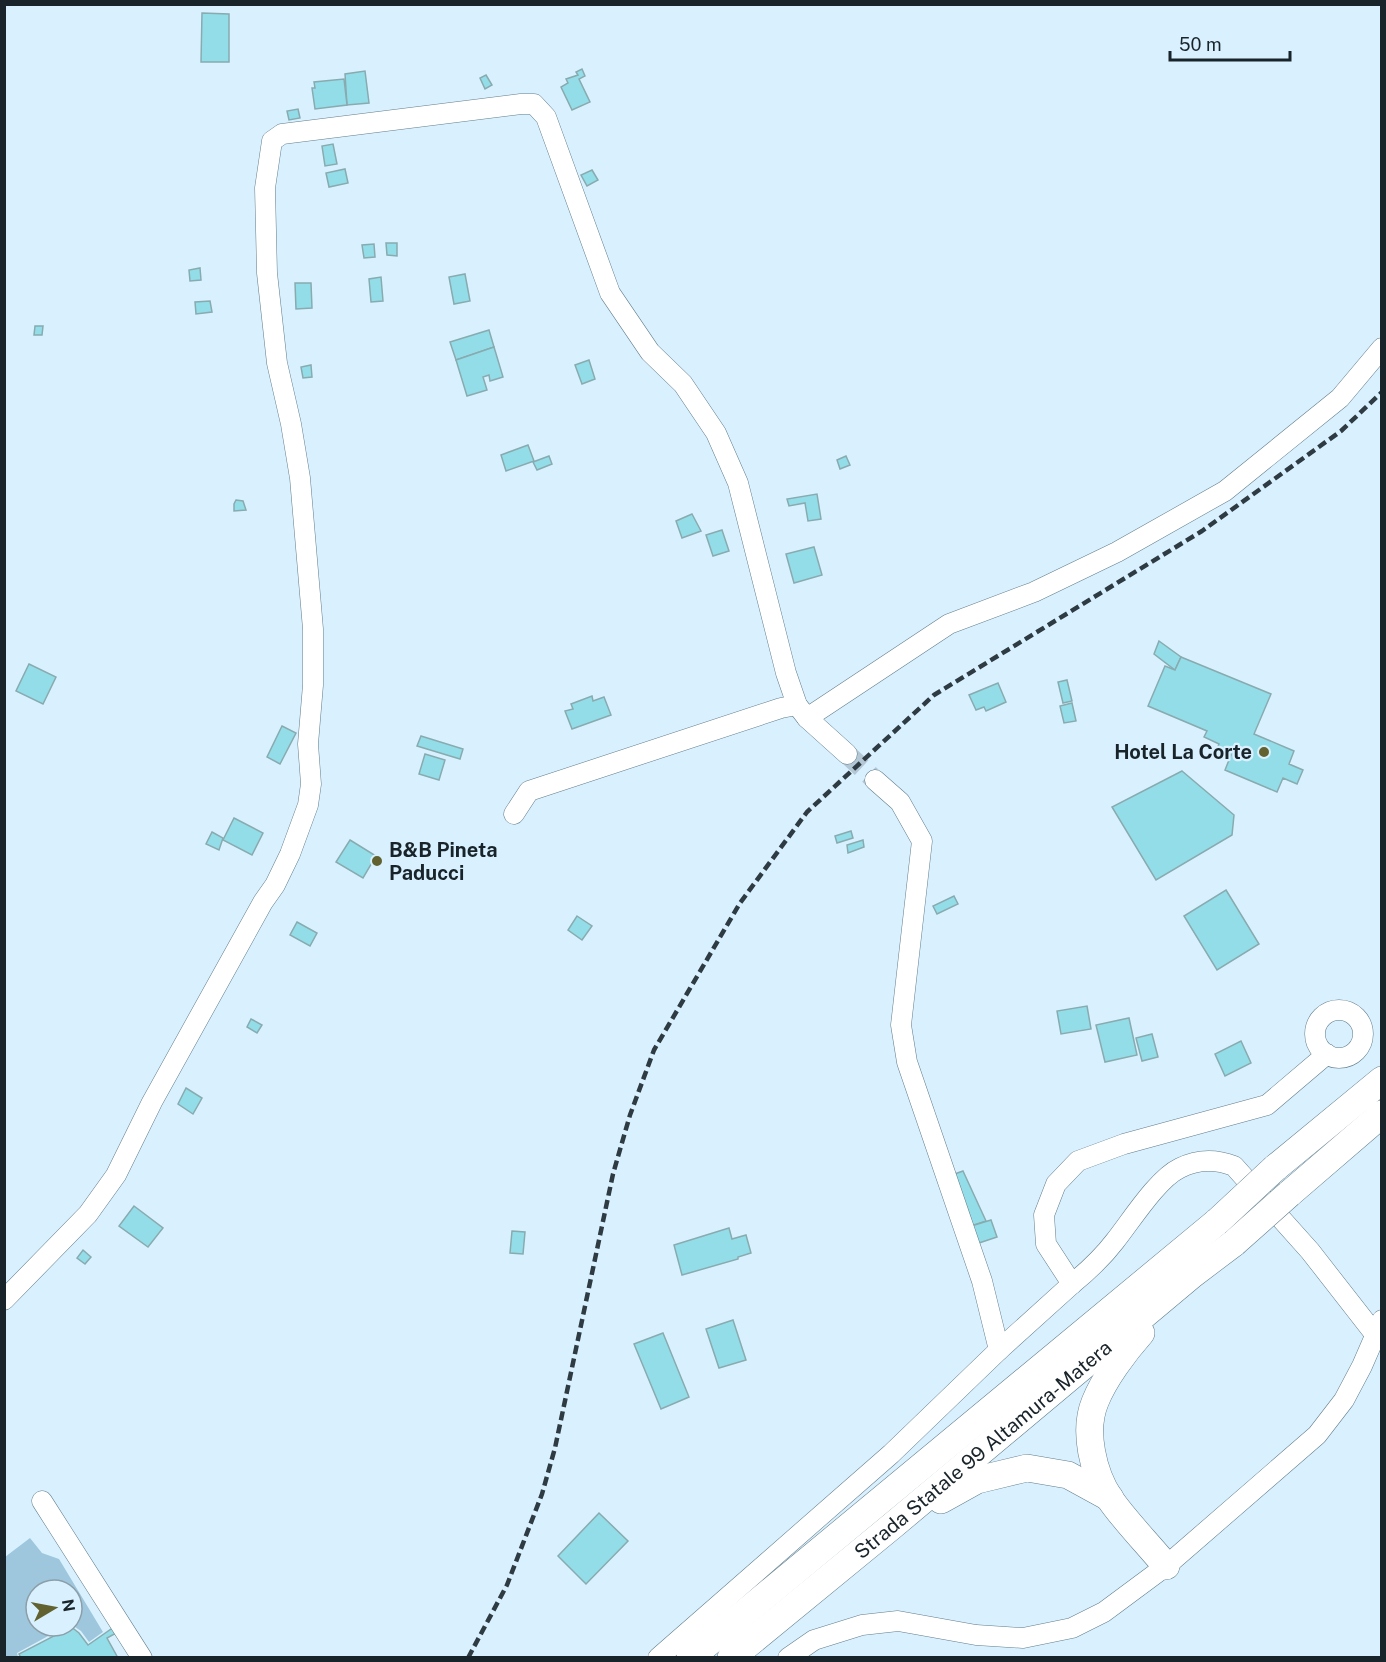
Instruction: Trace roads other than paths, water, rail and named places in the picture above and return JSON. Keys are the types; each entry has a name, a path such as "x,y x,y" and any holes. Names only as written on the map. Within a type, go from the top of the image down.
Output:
{"highway":[{"path":"690,1658 1218,1221 1275,1168 1382,1080"},
{"name":"Strada Statale 99 Altamura-Matera","path":"731,1658 1193,1274 1234,1243 1382,1114"},
{"path":"1166,1566 1110,1498 1094,1463 1089,1436 1094,1403 1124,1352 1193,1274"},
{"path":"892,1526 977,1480 1027,1468 1068,1475 1110,1498"}],"street":[{"path":"4,1300 88,1214 116,1175 152,1102 263,902 275,885 290,854 308,805 313,629 300,478 277,363 267,273 265,188 273,141 282,134 522,104 534,104 546,117 610,293 650,352 683,384 716,433 738,483 786,674 802,711 847,754"},
{"path":"514,814 529,791 781,708 802,711 949,624 1044,587 1117,552 1225,491 1340,398 1382,348"},
{"path":"876,780 900,802 922,842 901,1025 906,1062 982,1281 999,1350"},
{"path":"1072,1284 1046,1244 1044,1215 1056,1184 1078,1161 1124,1144 1267,1105 1326,1054"},
{"path":"658,1658 891,1454 999,1350 1095,1265 1155,1190 1178,1169 1199,1161 1221,1161 1234,1166 1378,1327 1362,1366 1344,1400 1317,1435 1166,1566 1104,1612 1072,1628 1023,1638 976,1635 898,1621 862,1625 814,1640 788,1658"},
{"path":"42,1501 142,1658"}],"tunnel":[{"path":"847,754 875,780"}],"railway":[{"path":"468,1658 507,1585 542,1494 555,1448 613,1174 630,1115 654,1050 740,903 807,812 934,695 1202,531 1341,431 1382,392"}],"place":[{"name":"Hotel La Corte","path":"1264,752"},
{"name":"B&B Pineta Paducci","path":"377,861"}]}
